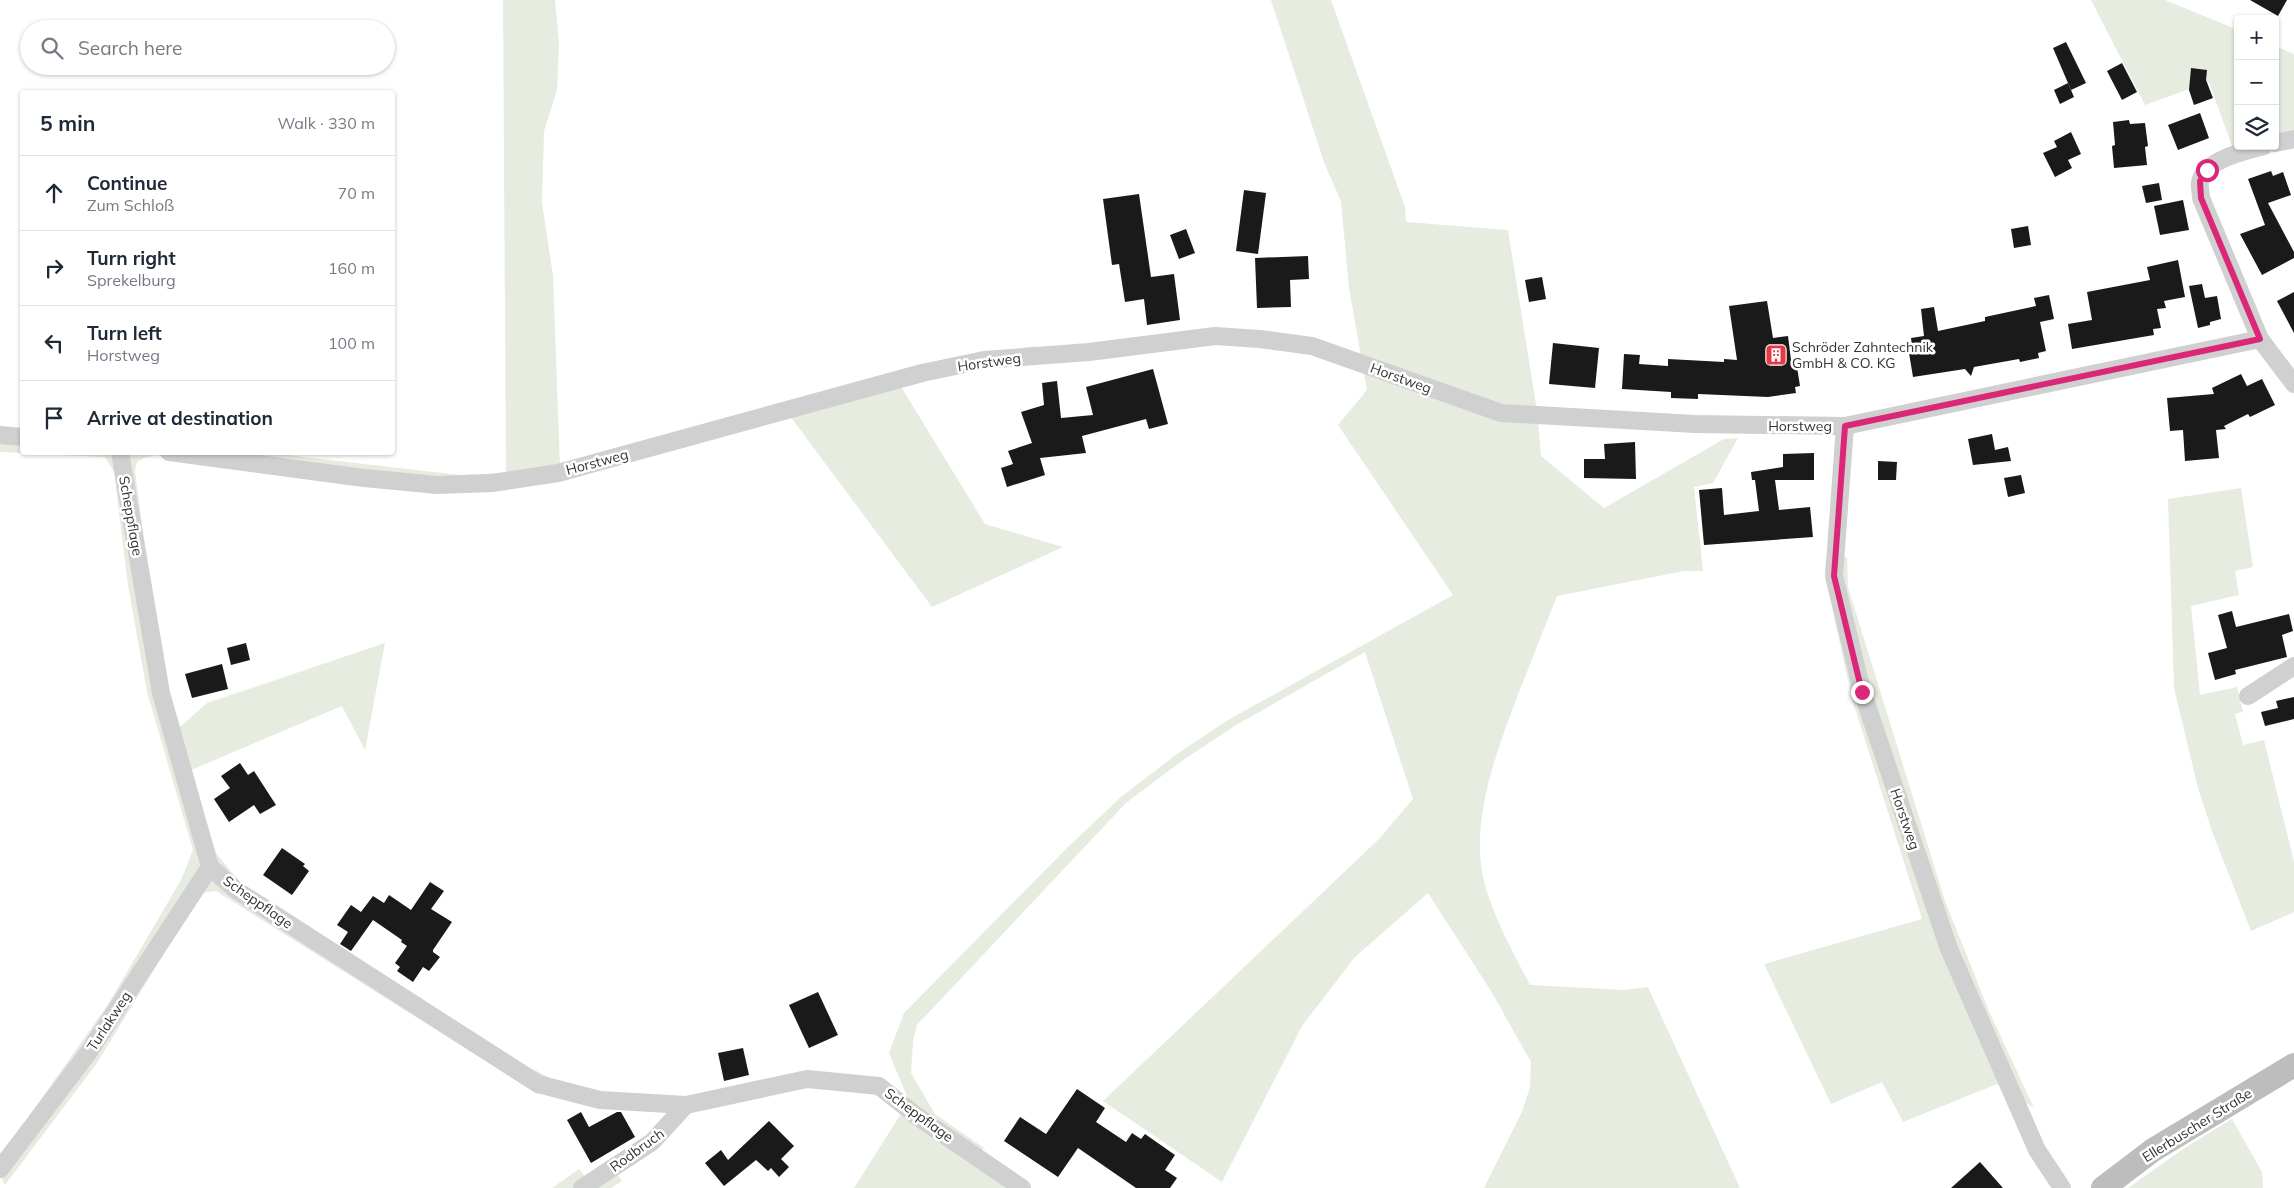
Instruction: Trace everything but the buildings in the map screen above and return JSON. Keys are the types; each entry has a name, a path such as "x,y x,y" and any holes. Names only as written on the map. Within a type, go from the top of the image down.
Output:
{"main road":[{"name":"Ellerbuscher Straße","path":"2103,1188 2153,1150 2294,1065"}],"street":[{"path":"2279,143 2294,139"},
{"path":"2250,150 2228,156 2207,170 2200,181 2201,198 2260,339 2294,384"},
{"name":"Horstweg","path":"192,455 364,478 437,485 492,483 558,473 922,373 975,362 1089,352 1215,336 1260,339 1312,346 1501,413 1695,424 1845,426 1834,576 1862,692 1949,949 2037,1150 2062,1188"},
{"path":"1845,426 2260,339"},
{"path":"0,435 20,437"},
{"name":"Scheppflage","path":"121,455 161,693 210,867 236,890 538,1084 600,1100 656,1105 686,1105 807,1079 879,1086 918,1116 1022,1188"},
{"path":"2248,696 2294,666"},
{"name":"Turlakweg","path":"0,1168 88,1053 210,867"},
{"path":"656,1105 668,1126"},
{"name":"Rodbruch","path":"582,1188 652,1142 686,1105"}],"shaded area":[{"path":"503,0 555,0 559,43 557,90 544,131 542,202 553,276 560,466 932,363 1036,346 1030,361 985,366 900,385 985,524 1063,547 932,607 790,416 558,481 352,484 156,455 287,455 459,475 506,473"},
{"path":"1271,0 1331,0 1405,207 1406,222 1508,230 1537,411 1541,456 1604,508 1724,439 1738,438 1713,483 1694,487 1703,571 1684,571 1557,596 1519,692 1495,760 1483,809 1480,858 1484,881 1493,908 1530,985 1624,990 1648,987 1740,1188 1484,1188 1522,1112 1530,1087 1531,1062 1491,991 1428,893 1355,957 1302,1026 1222,1182 1103,1101 1379,839 1413,799 1365,652 1236,725 1183,760 1126,803 917,1025 913,1041 911,1073 935,1114 984,1148 978,1156 1031,1188 854,1188 909,1101 889,1053 904,1013 1068,847 1121,797 1177,754 1228,720 1453,595 1338,425 1367,390 1349,288 1341,201 1325,165"},
{"path":"2091,0 2165,0 2234,28 2234,148 2209,82 2145,105"},
{"path":"2279,48 2294,54 2294,134 2279,137"},
{"path":"0,429 20,430 20,453 0,452"},
{"path":"63,455 156,455 137,462 135,471 161,666 180,727 207,703 385,643 365,750 342,706 191,770 216,853 242,885 527,1066 550,1078 538,1094 216,891 201,893 97,1063 5,1185 0,1175 0,1157 107,1006 181,880 193,850 147,692 128,585 114,472 105,457"},
{"path":"2241,488 2253,567 2235,571 2239,595 2191,606 2200,695 2237,687 2243,712 2235,714 2243,745 2264,740 2294,862 2294,912 2251,931 2213,834 2198,788 2174,688 2168,499"},
{"path":"1847,557 1848,587 1945,901 1989,1011 2034,1108 1997,1084 1903,1122 1882,1082 1831,1104 1764,964 1922,919 1852,699 1825,575 1826,558"},
{"path":"2232,1119 2262,1172 2263,1188 2128,1188 2186,1147"},
{"path":"579,1169 592,1186 615,1171 622,1181 611,1188 552,1188"}],"place":[{"name":"Schröder Zahntechnik GmbH & CO. KG","path":"1776,355"}],"route":[{"path":"1862,692 1834,576 1845,426 2260,339 2201,198 2200,181 2207,170"}]}
